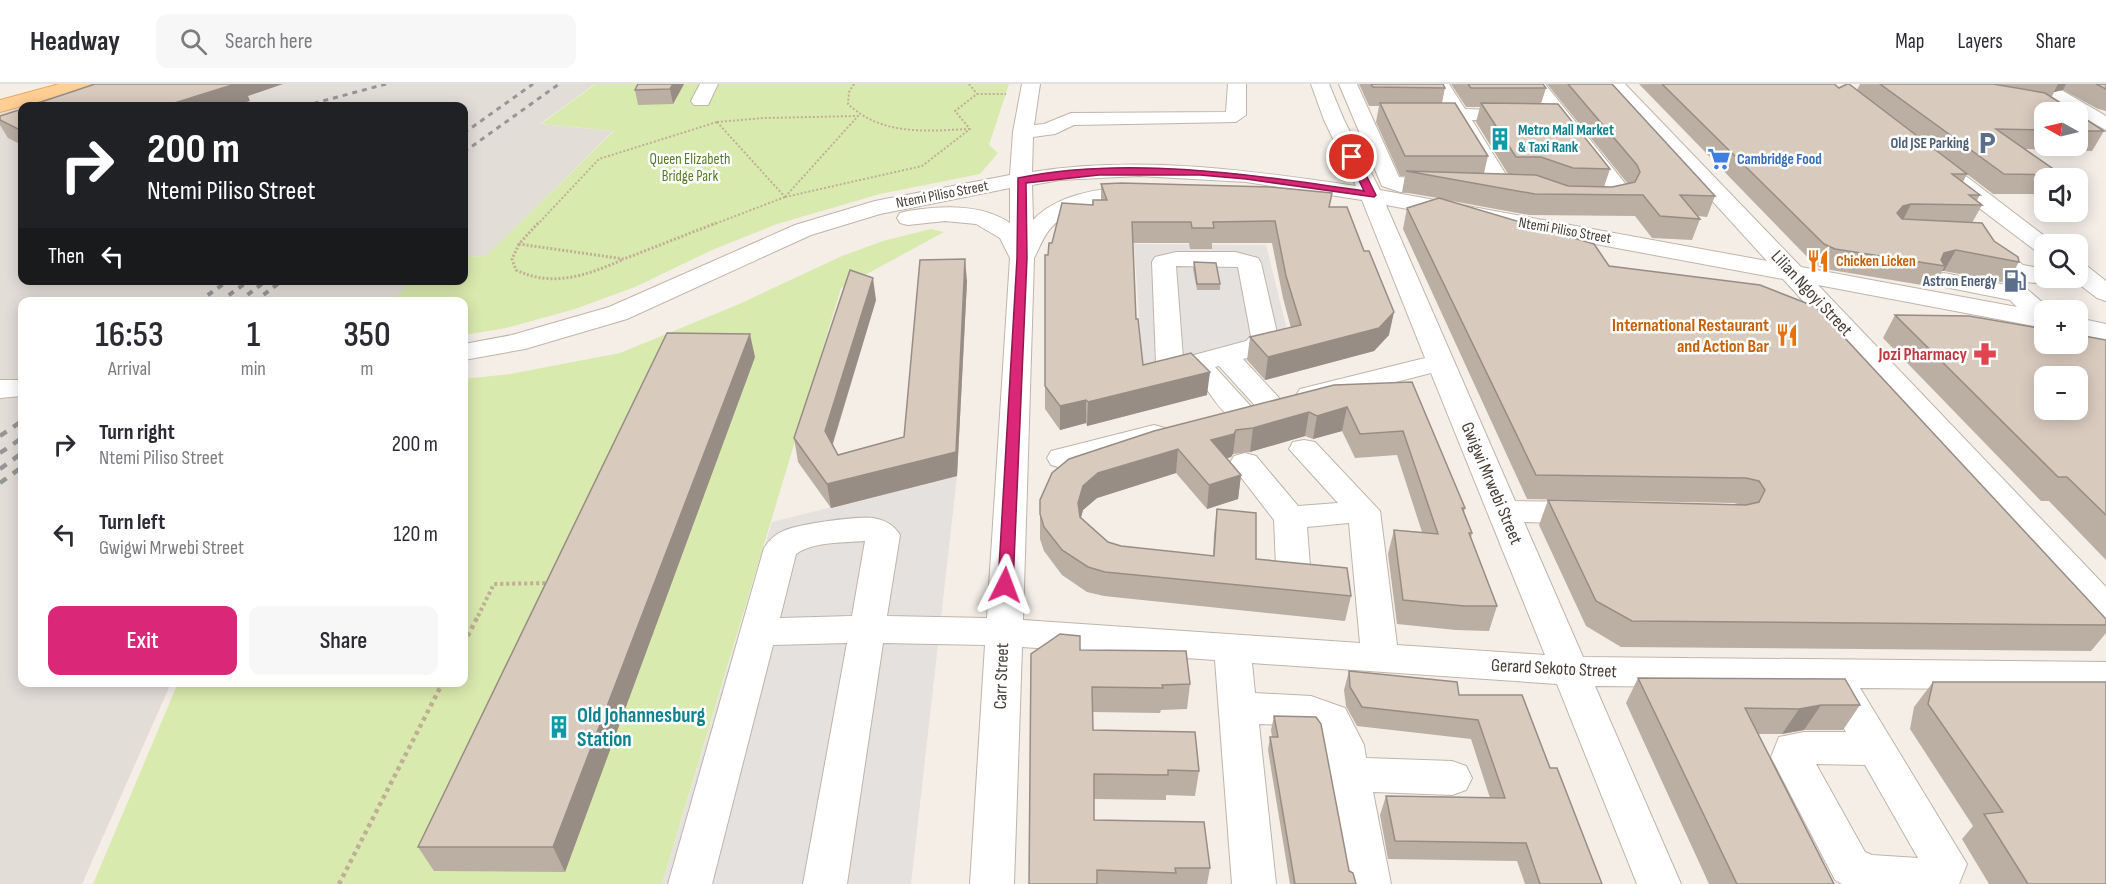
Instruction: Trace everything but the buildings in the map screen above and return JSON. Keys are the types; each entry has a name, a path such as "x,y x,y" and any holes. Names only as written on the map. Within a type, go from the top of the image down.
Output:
{"main road":[{"path":"0,94 34,84"},
{"path":"0,106 81,84"}],"street":[{"path":"1023,132 1048,130 1071,119 1229,118 1236,115 1238,108 1237,84"},
{"name":"Gwigwi Mrwebi Street","path":"1320,84 1334,120 1374,202 1659,884"},
{"path":"1348,84 1368,116 1390,181 1409,193"},
{"path":"1440,84 1459,114 1492,186 1524,186"},
{"path":"1535,84 1620,192 1619,196 1614,198 1573,198"},
{"name":"Lilian Ngoyi Street","path":"1615,84 2106,609"},
{"path":"2038,84 2092,116"},
{"name":"Carr Street","path":"992,884 1022,258 1023,89"},
{"path":"2032,104 2092,116"},
{"path":"1404,114 1559,115"},
{"path":"1334,120 1368,116"},
{"path":"1926,156 1991,225 2034,242"},
{"name":"Ntemi Piliso Street","path":"468,351 515,343 618,312 771,243 835,220 916,198 1021,186 1099,172 1200,172 1246,176 1801,281 1891,291 2034,317"},
{"name":"Ntemi Piliso Street","path":"468,364 517,356 610,334 705,297 823,242 876,224 1021,186 1172,188 1374,202 1409,193 1445,208 2034,331"},
{"path":"876,224 939,214 981,219 1007,231 1022,258 1044,222 1059,210 1077,202 1110,195 1172,188"},
{"path":"1991,225 1982,242 1988,249 2015,271 2034,274"},
{"path":"1235,259 1249,263 1265,337 1256,348 1197,364 1187,366 1170,363 1162,269 1164,262 1235,259"},
{"path":"2015,271 2023,298"},
{"path":"1891,291 1911,277 1920,276 2010,291 2023,298 2034,309"},
{"path":"2088,328 2106,332"},
{"path":"2088,341 2106,345"},
{"path":"1225,356 1270,405"},
{"path":"1062,458 1441,362"},
{"path":"1197,364 1241,412"},
{"path":"0,389 18,388"},
{"path":"1304,449 1364,512 1380,657"},
{"path":"1245,463 1290,518 1293,566"},
{"path":"1503,511 1618,513"},
{"path":"1290,518 1364,512"},
{"path":"690,884 781,548 794,538 872,529 884,535 825,884"},
{"name":"Gerard Sekoto Street","path":"758,632 868,630 1003,632 1570,671 2106,676"},
{"path":"1232,647 1254,884"},
{"path":"1832,673 1877,749"},
{"path":"1238,708 1311,711 1331,719 1344,745 1370,884"},
{"path":"1349,774 1452,778"}],"path":[{"path":"854,84 849,92 848,104 858,116"},
{"path":"969,84 976,94"},
{"path":"970,129 955,111 976,94 1023,89"},
{"path":"785,197 858,116"},
{"path":"858,116 882,126 911,130 970,129 922,166 785,197 578,276 542,280 527,277 516,270 512,259 519,244 599,159 717,122 764,118 858,116"},
{"path":"717,122 785,197"},
{"path":"519,244 624,259"},
{"path":"468,635 494,584 557,583"},
{"path":"339,884 440,687"}],"shaded area":[{"path":"111,84 595,84 540,124 613,131 487,256 468,257 468,102 41,102"},
{"path":"18,108 18,285 408,285 397,297 18,297 18,687 169,687 82,884 0,884 0,113"},
{"path":"1134,244 1266,245 1291,346 1144,384"},
{"path":"957,476 911,884 662,884 772,522"}],"green space":[{"name":"Queen Elizabeth Bridge Park","path":"596,84 1009,84 989,145 998,153 980,174 880,194 777,224 712,250 635,287 575,309 506,328 468,334 468,297 396,297 407,285 468,285 468,257 486,256 614,131 541,124"},
{"path":"931,229 944,232 841,288 662,884 93,884 176,687 468,687 468,379 510,374 620,353 737,305 842,256 883,241"}],"railway":[{"path":"319,102 386,84"},
{"path":"468,130 533,84"},
{"path":"468,149 559,84"},
{"path":"205,297 222,285"},
{"path":"226,297 243,285"},
{"path":"245,297 260,285"},
{"path":"261,297 276,285"},
{"path":"0,436 18,424"},
{"path":"0,453 18,441"},
{"path":"0,469 18,456"},
{"path":"0,483 18,470"}],"place":[{"name":"Metro Mall Market & Taxi Rank","path":"1500,139"},
{"name":"Old JSE Parking","path":"1987,143"},
{"name":"Cambridge Food","path":"1719,159"},
{"name":"Chicken Licken","path":"1818,261"},
{"name":"Astron Energy","path":"2015,281"},
{"name":"International Restaurant and Action Bar","path":"1787,335"},
{"name":"Jozi Pharmacy","path":"1985,354"},
{"name":"Old Johannesburg Station","path":"559,727"}],"route":[{"path":"1005,585 1022,258 1020,192 1022,180 1060,174 1139,170 1200,172 1246,176 1371,195 1352,157"}]}
